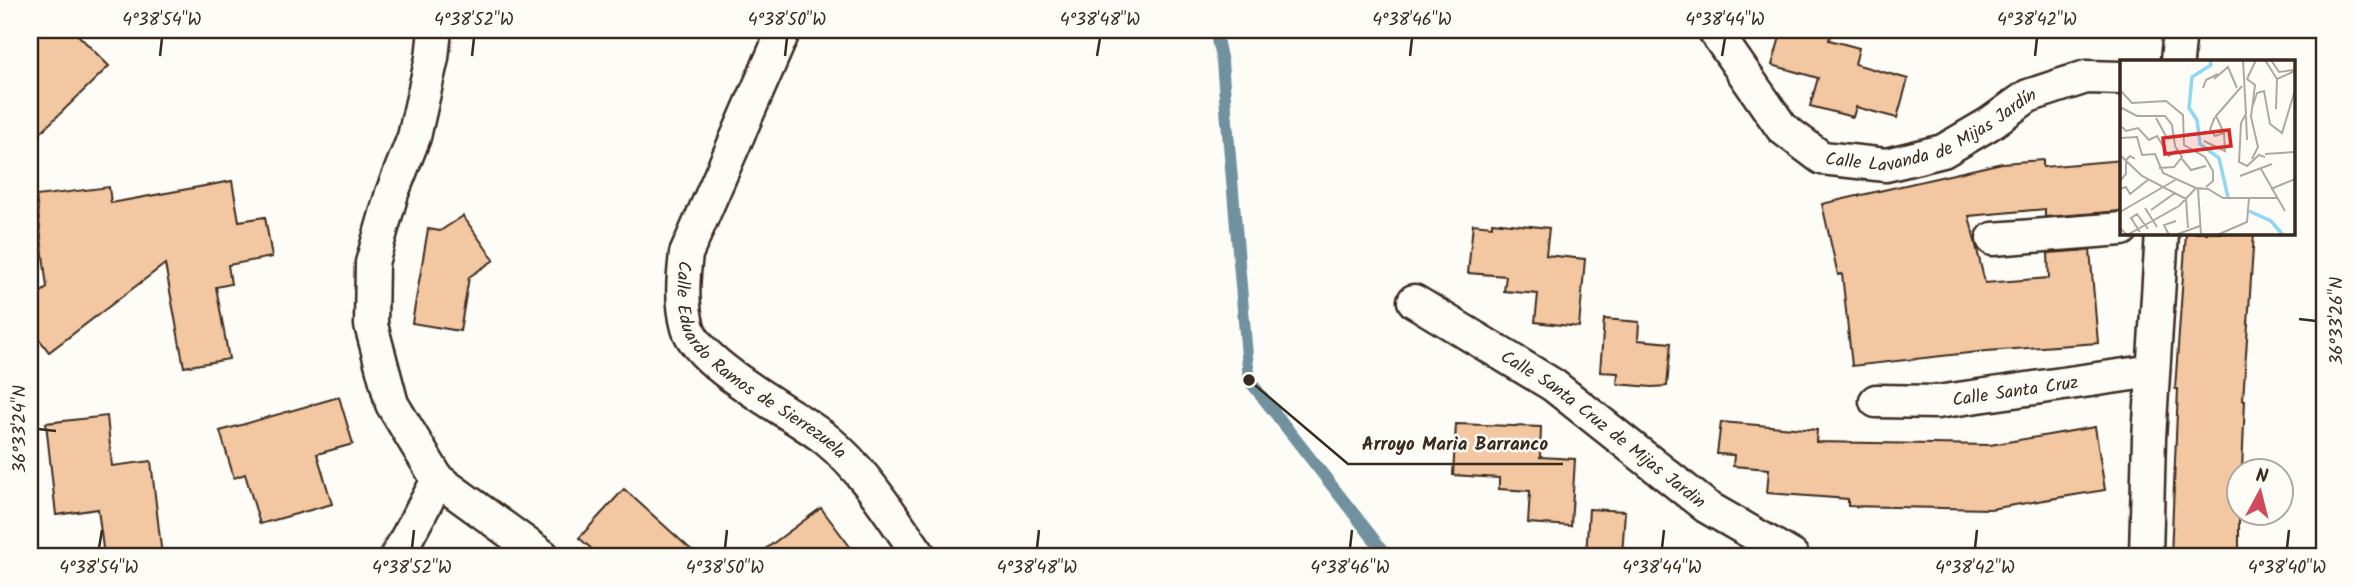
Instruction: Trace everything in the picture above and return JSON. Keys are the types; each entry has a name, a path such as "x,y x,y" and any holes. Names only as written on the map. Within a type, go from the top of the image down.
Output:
{"street":[{"path":"435,30 432,58 414,137 393,193 372,263 371,324 392,404 438,480 543,556"},
{"name":"Calle Eduardo Ramos de Sierrezuela","path":"784,30 687,254 682,291 689,330 712,361 828,441 860,474 920,556"},
{"name":"Calle Lavanda de Mijas Jardín","path":"1714,30 1782,128 1822,158 1886,165 1943,152 2028,96 2086,77 2120,78"},
{"path":"2177,60 2180,30"},
{"path":"1993,239 2120,229"},
{"path":"2146,556 2153,371 2162,234"},
{"name":"Calle Santa Cruz de Mijas Jardin","path":"1414,301 1553,385 1707,507 1792,556"},
{"name":"Calle Santa Cruz","path":"1876,401 1937,402 2153,371"},
{"path":"397,556 438,480"}],"building":[{"path":"30,30 73,30 109,66 30,143"},
{"path":"1782,30 1832,30 1829,40 1859,48 1855,64 1908,79 1897,118 1856,107 1853,117 1810,106 1818,78 1772,65"},
{"path":"2043,160 2043,167 2120,160 2120,211 2045,217 2045,209 1969,216 1985,283 2049,278 2048,253 2090,250 2098,343 1987,351 1852,366 1842,274 1838,275 1822,204 2002,163"},
{"path":"232,181 239,221 265,217 272,257 228,265 231,284 216,287 229,359 184,367 165,264 49,352 30,327 30,300 47,288 36,196 109,187 111,203"},
{"path":"463,216 494,260 469,277 460,331 412,323 428,229 440,231"},
{"path":"1492,222 1549,228 1546,255 1585,259 1579,327 1535,322 1538,294 1504,291 1506,276 1468,273 1473,224 1492,226"},
{"path":"2186,234 2254,234 2243,400 2243,456 2226,456 2226,526 2239,526 2239,556 2171,556 2178,389 2175,389"},
{"path":"1604,319 1639,322 1638,340 1671,343 1667,386 1617,384 1618,373 1600,372"},
{"path":"339,397 353,444 317,454 332,504 260,524 245,474 234,478 220,431"},
{"path":"107,416 112,466 151,461 162,556 104,556 98,509 56,515 46,423"},
{"path":"1721,422 1817,430 1816,442 1990,445 2095,427 2105,490 1990,509 1848,506 1848,499 1767,493 1769,469 1733,466 1734,455 1717,454"},
{"path":"1456,424 1541,427 1540,457 1575,459 1571,526 1528,523 1530,491 1499,489 1499,478 1453,475"},
{"path":"624,489 698,556 600,556 579,538"},
{"path":"821,508 857,556 756,556"},
{"path":"1589,509 1625,511 1622,556 1586,556"}],"waterway":[{"path":"1215,30 1222,62 1249,380 1387,556"}],"place":[{"name":"Arroyo Maria Barranco","path":"1249,380"}]}
